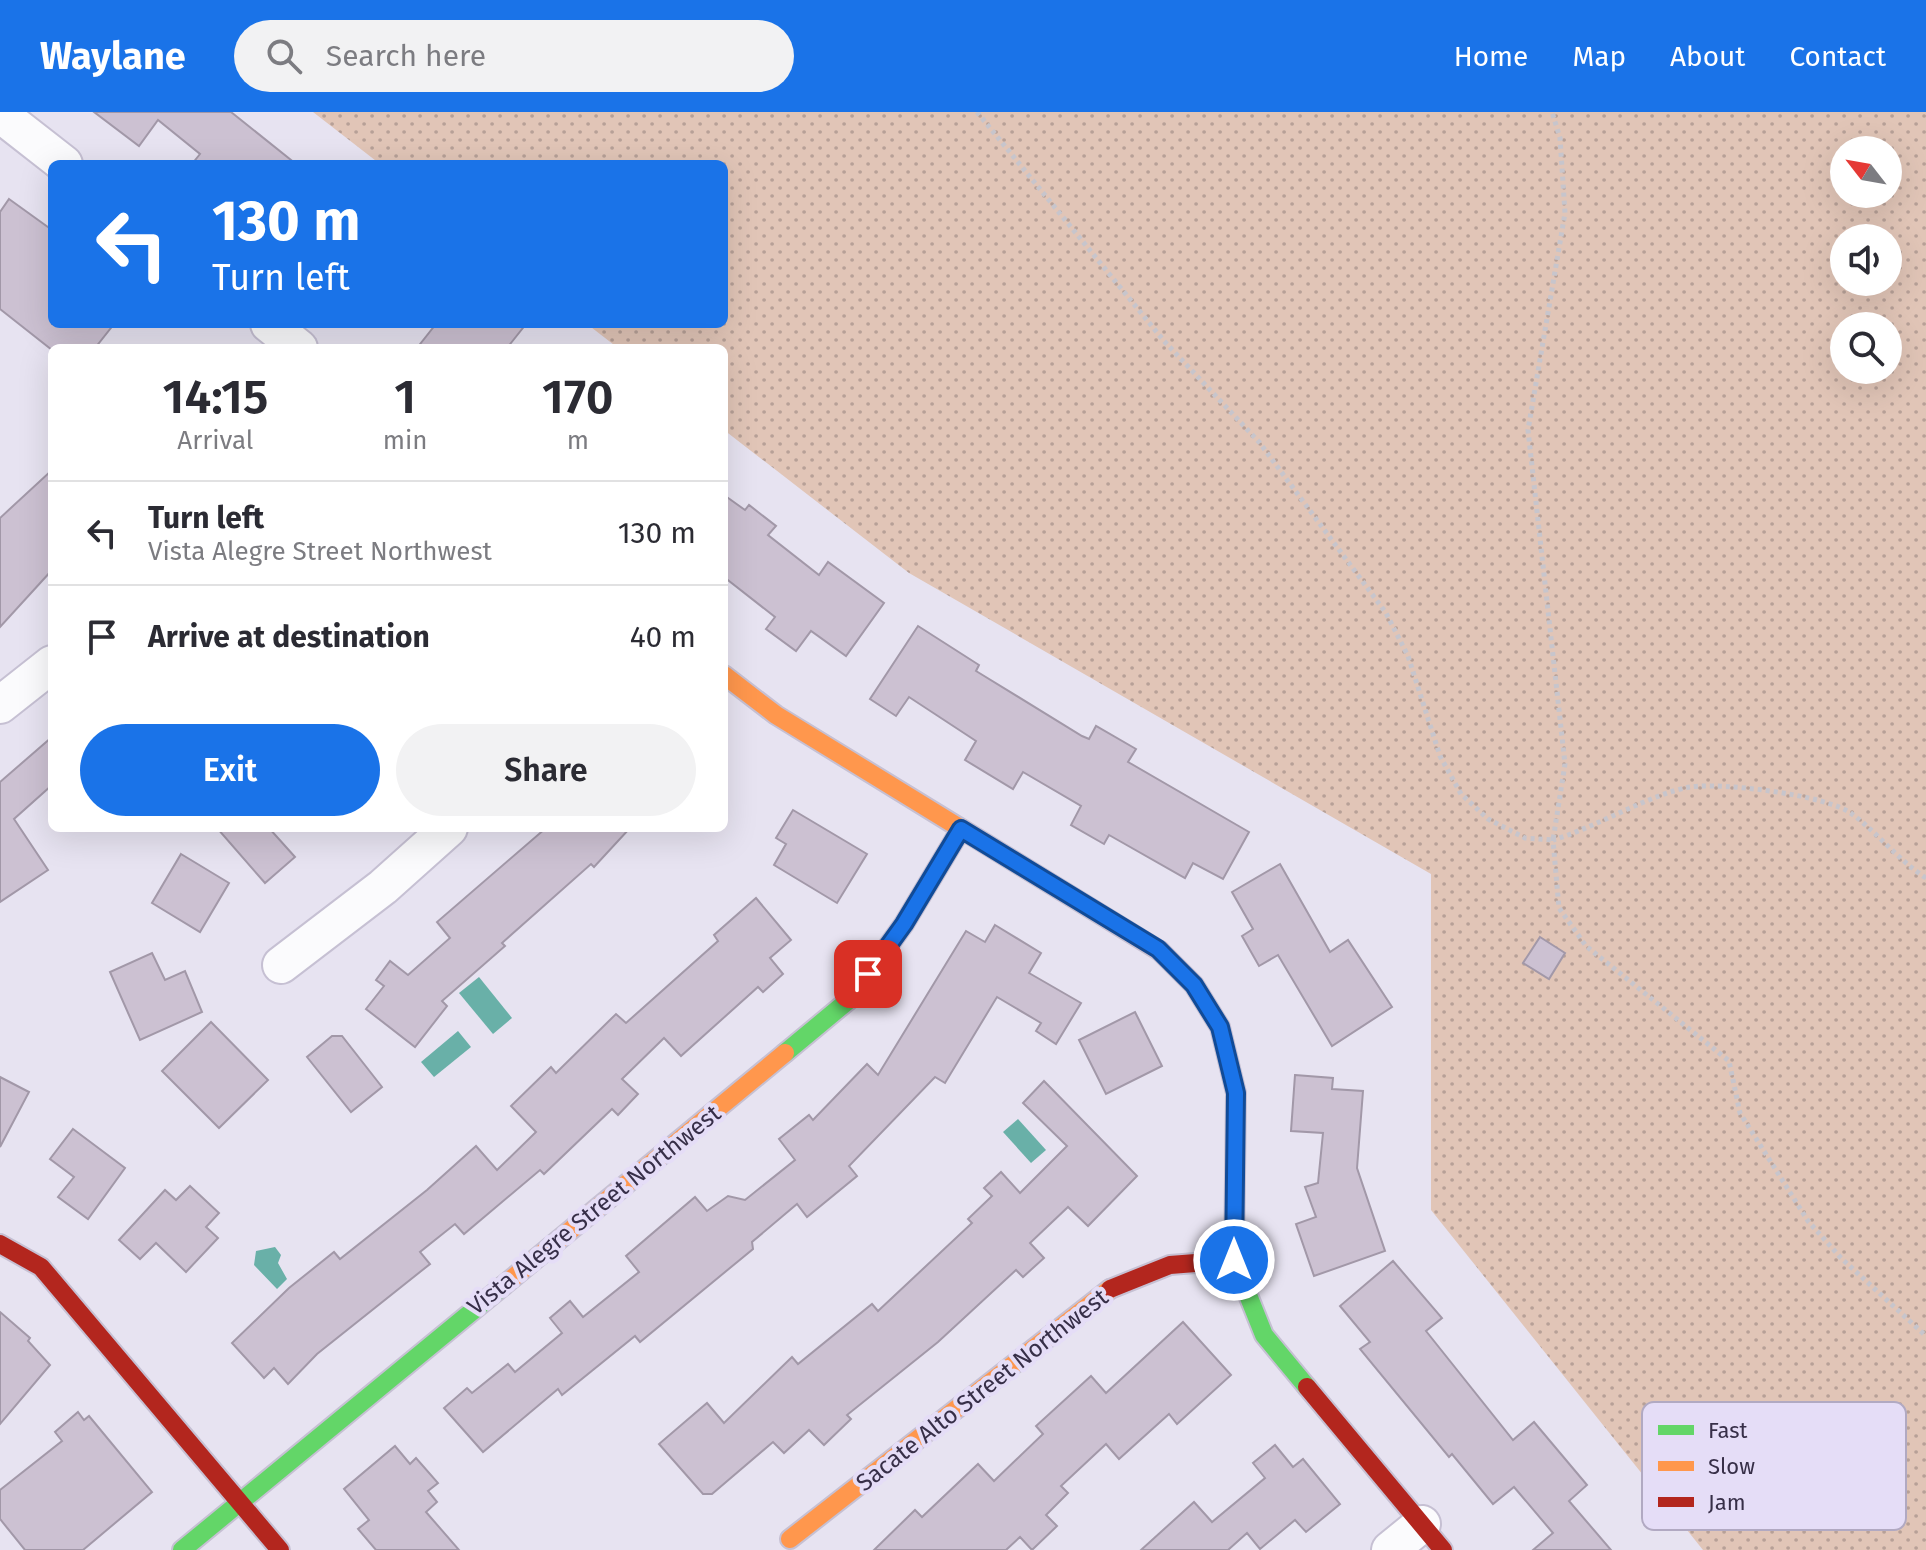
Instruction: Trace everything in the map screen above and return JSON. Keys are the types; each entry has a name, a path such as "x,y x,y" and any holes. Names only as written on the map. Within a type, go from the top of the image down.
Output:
{"street":[{"path":"0,114 59,160"},
{"path":"274,328 294,344"},
{"path":"0,705 48,667"},
{"path":"728,678 776,715 1158,949 1194,985 1220,1027 1236,1093 1234,1260 1264,1335 1432,1537 1390,1550"},
{"name":"Vista Alegre Street Northwest","path":"182,1550 850,999 904,924 961,829"},
{"path":"281,965 383,887 445,832"},
{"path":"0,1244 41,1267 280,1550"},
{"name":"Sacate Alto Street Northwest","path":"790,1539 1110,1289 1170,1265 1234,1260"}],"path":[{"path":"977,112 1164,341 1259,442 1386,613 1408,656 1440,756 1461,794 1488,819 1525,838 1553,840 1590,829 1691,787 1746,789 1826,800 1851,813 1903,863 1926,878"},
{"path":"1552,112 1560,138 1565,213 1528,430 1565,764 1553,840 1559,908 1586,946 1716,1047 1729,1061 1740,1113 1808,1221 1841,1258 1926,1336"}],"shaded area":[{"path":"313,112 1926,112 1926,1550 1703,1550 1687,1530 1906,1530 1906,1402 1642,1402 1642,1474 1431,1210 1431,874 909,573 728,433 728,344 613,344 592,328 728,328 728,160 375,160"},
{"path":"479,977 512,1018 493,1034 459,993"},
{"path":"458,1031 471,1047 434,1077 421,1062"},
{"path":"1018,1119 1046,1150 1031,1163 1003,1132"},
{"path":"275,1247 281,1255 278,1263 287,1279 277,1289 254,1265 256,1251"}],"building":[{"path":"94,112 231,112 291,160 195,160 200,154 158,120 139,146"},
{"path":"9,199 48,227 48,328 111,328 98,344 48,344 48,347 0,309 0,212"},
{"path":"433,328 523,328 510,344 420,344"},
{"path":"48,474 48,574 0,627 0,518"},
{"path":"728,498 745,510 749,505 776,526 768,535 819,575 828,562 884,603 846,656 811,631 796,651 766,629 775,617 728,580"},
{"path":"918,626 979,665 976,671 1082,736 1089,739 1096,726 1136,749 1128,762 1249,832 1223,879 1193,863 1185,878 1109,835 1104,844 1071,825 1081,806 1023,772 1013,789 965,760 976,741 909,697 896,716 870,699"},
{"path":"48,740 48,789 14,819 48,870 0,902 0,782"},
{"path":"793,810 867,854 837,903 774,865 786,844 776,838"},
{"path":"220,832 273,832 295,857 265,883"},
{"path":"541,832 626,832 594,867 591,864 442,1001 447,1006 415,1047 366,1009 384,986 376,980 390,961 408,975 450,938 437,922"},
{"path":"181,854 229,883 200,932 152,903"},
{"path":"1280,864 1330,952 1348,940 1392,1007 1332,1046 1278,955 1259,966 1242,936 1253,929 1232,892"},
{"path":"756,898 791,940 770,958 783,974 763,992 758,987 681,1056 664,1038 622,1079 638,1094 618,1115 612,1109 544,1174 540,1170 464,1234 455,1224 420,1252 430,1264 317,1354 288,1384 274,1368 264,1378 232,1343 289,1288 334,1252 340,1259 427,1190 476,1146 497,1170 536,1132 511,1106 551,1067 556,1073 616,1014 626,1023 718,941 714,935"},
{"path":"995,925 1041,953 1029,973 1081,1003 1056,1044 1036,1031 1041,1023 997,997 945,1083 935,1077 849,1166 857,1176 807,1217 797,1204 752,1242 753,1249 640,1342 635,1336 562,1395 558,1389 483,1452 444,1408 467,1388 472,1393 508,1364 515,1372 562,1333 550,1318 570,1301 583,1317 639,1272 626,1256 695,1197 707,1211 728,1196 745,1200 795,1160 779,1139 809,1115 813,1120 867,1064 878,1075 966,931 985,942"},
{"path":"1540,937 1565,953 1549,979 1523,963"},
{"path":"152,953 165,980 185,971 202,1012 140,1040 110,972"},
{"path":"1135,1012 1162,1066 1106,1094 1079,1040"},
{"path":"211,1022 268,1080 219,1128 162,1071"},
{"path":"332,1036 342,1036 382,1087 351,1112 307,1057"},
{"path":"1295,1075 1333,1078 1332,1089 1363,1091 1357,1168 1385,1251 1314,1276 1296,1224 1316,1217 1305,1187 1318,1183 1323,1133 1291,1131"},
{"path":"0,1077 29,1092 0,1147"},
{"path":"1044,1081 1137,1176 1088,1226 1068,1207 1030,1243 1044,1258 1023,1277 1016,1270 938,1342 847,1415 851,1419 824,1445 809,1430 784,1453 773,1442 712,1494 703,1494 659,1444 707,1403 724,1423 792,1357 798,1364 872,1304 878,1311 972,1223 968,1219 992,1196 984,1188 1001,1172 1020,1193 1067,1146 1023,1103"},
{"path":"73,1129 125,1168 88,1219 58,1197 74,1177 50,1159"},
{"path":"190,1186 219,1213 206,1227 218,1238 186,1272 156,1243 140,1259 119,1240 165,1190 176,1200"},
{"path":"1393,1261 1442,1318 1426,1331 1513,1440 1534,1422 1587,1485 1569,1501 1611,1550 1533,1550 1553,1533 1514,1487 1493,1504 1452,1454 1449,1457 1360,1349 1370,1342 1340,1306"},
{"path":"0,1312 30,1338 28,1341 50,1365 0,1424"},
{"path":"1183,1322 1231,1375 1177,1424 1169,1414 1119,1459 1106,1444 1061,1486 1068,1493 1046,1515 1057,1526 1032,1550 1020,1537 1006,1550 874,1550 915,1510 922,1517 978,1464 994,1481 1043,1434 1036,1426 1091,1376 1106,1393"},
{"path":"78,1412 84,1420 89,1416 152,1492 83,1550 25,1550 0,1519 0,1490 62,1441 55,1432"},
{"path":"1275,1445 1293,1467 1303,1459 1340,1504 1306,1532 1295,1520 1260,1549 1247,1533 1228,1550 1141,1550 1194,1502 1212,1522 1265,1478 1253,1463"},
{"path":"395,1446 410,1464 416,1458 438,1483 428,1491 437,1502 426,1512 459,1550 376,1550 358,1529 369,1520 344,1489"}],"traffic: fast":[{"path":"785,1053 850,999 904,924 961,829"},
{"path":"1160,951 1194,985 1220,1027 1236,1093 1234,1260 1264,1335 1307,1387"},
{"path":"182,1550 503,1286"}],"traffic: slow":[{"path":"728,678 776,715 1160,951"},
{"path":"503,1286 785,1053"},
{"path":"790,1539 1110,1289"}],"traffic: jam":[{"path":"0,1244 41,1267 280,1550"},
{"path":"1110,1289 1170,1265 1234,1260"},
{"path":"1307,1387 1443,1550"}],"route":[{"path":"868,974 904,924 961,829 1158,949 1194,985 1220,1027 1231,1071 1236,1093 1234,1260"}]}
